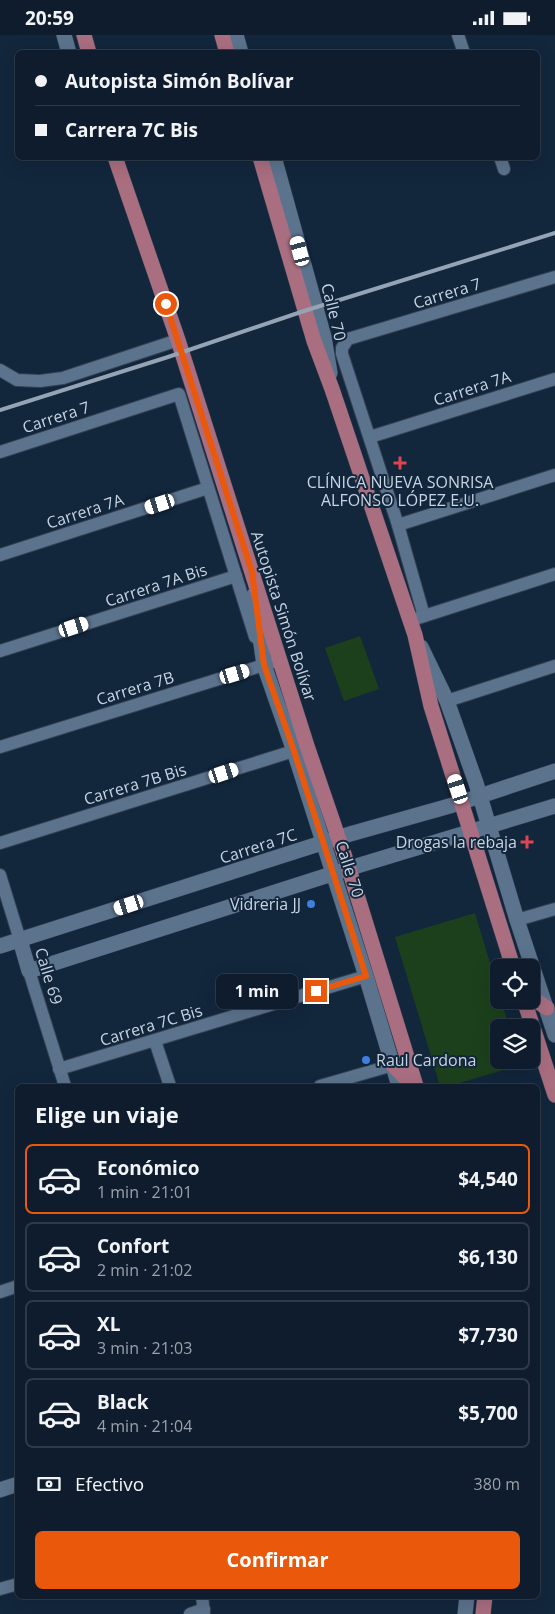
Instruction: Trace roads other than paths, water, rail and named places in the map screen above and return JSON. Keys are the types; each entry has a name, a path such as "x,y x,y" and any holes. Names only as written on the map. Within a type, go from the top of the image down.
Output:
{"highway":[{"path":"84,35 89,50"},
{"path":"222,35 226,50"},
{"name":"Autopista Simón Bolívar","path":"116,160 178,340 280,660 300,748 349,869 414,1084"},
{"path":"261,160 304,311 417,624 431,706 511,959"},
{"path":"527,1009 555,1095"},
{"path":"393,1065 413,1084"},
{"path":"483,1614 485,1599"}],"street":[{"path":"64,35 68,50"},
{"path":"236,35 240,50"},
{"path":"458,35 463,50"},
{"name":"Calle 70","path":"275,160 324,337 332,389"},
{"name":"Carrera 7","path":"370,437 342,354 342,348 348,339 555,277"},
{"path":"0,370 17,380 40,381 63,378 178,340"},
{"name":"Carrera 7A","path":"370,437 555,379"},
{"name":"Calle 70","path":"179,394 264,665 300,748 323,843 398,1084"},
{"name":"Carrera 7","path":"0,452 179,394"},
{"path":"370,437 398,525 417,624 447,701 480,796 517,920 551,1007 555,1035"},
{"path":"398,525 555,475"},
{"name":"Carrera 7A","path":"0,555 208,489"},
{"name":"Calle 70","path":"252,572 264,665"},
{"path":"417,624 555,573"},
{"name":"Carrera 7A Bis","path":"0,651 236,577"},
{"name":"Carrera 7B","path":"0,747 280,660"},
{"path":"447,701 555,667"},
{"name":"Carrera 7B Bis","path":"0,843 300,748"},
{"name":"Carrera 7C","path":"0,947 338,838 480,796 555,771"},
{"path":"29,971 333,874 555,806"},
{"name":"Calle 69","path":"0,875 64,1084"},
{"path":"517,920 555,909"},
{"name":"Carrera 7C Bis","path":"59,1069 366,976"},
{"path":"155,1041 169,1084"},
{"path":"327,1084 393,1065"},
{"path":"0,1292 15,1287"},
{"path":"0,1490 15,1485"},
{"path":"0,1589 15,1585"},
{"path":"190,1614 204,1612 202,1599"},
{"path":"465,1614 467,1599"}],"railway":[{"path":"0,410 168,357 304,311 555,233"}],"place":[{"name":"CLÍNICA NUEVA SONRISA ALFONSO LÓPEZ E.U.","path":"400,463"},
{"name":"Drogas la rebaja","path":"527,842"},
{"name":"Vidreria JJ","path":"311,904"},
{"name":"Raul Cardona","path":"366,1060"}]}
